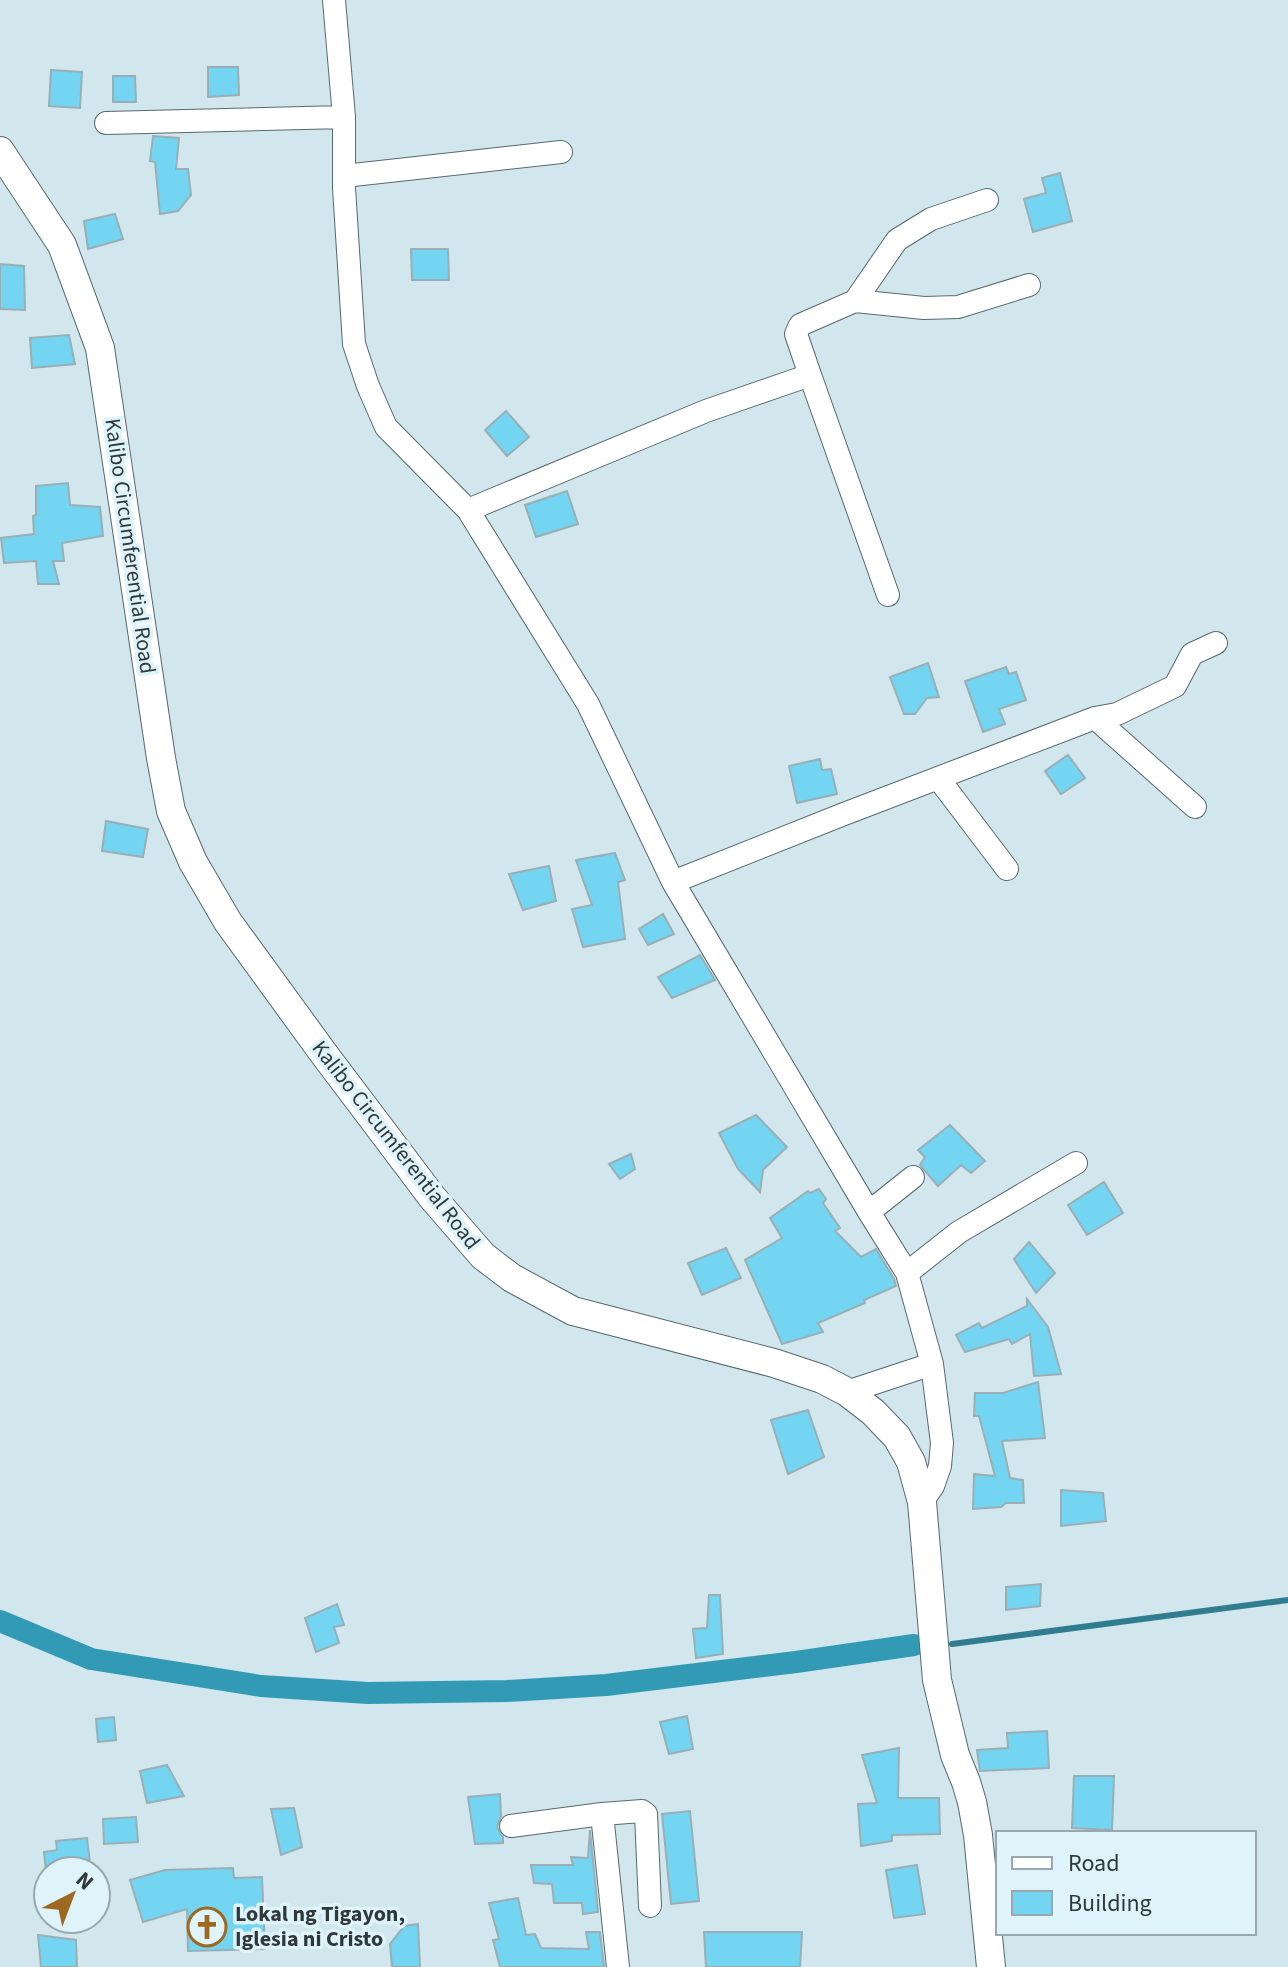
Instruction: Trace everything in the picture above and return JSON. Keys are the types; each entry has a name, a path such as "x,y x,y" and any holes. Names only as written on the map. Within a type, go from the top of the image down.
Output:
{"main road":[{"name":"Kalibo Circumferential Road","path":"0,151 62,245 100,348 171,811 193,862 228,922 432,1197 483,1256 512,1278 573,1311 774,1363 822,1379 847,1392 873,1412 897,1437 911,1462 922,1502 937,1680 955,1755 972,1802 991,1967"}],"street":[{"path":"334,0 344,117 344,176 354,344 368,386 386,427 468,510 588,704 673,882 907,1273 932,1364 942,1443 940,1466 933,1486 922,1502"},
{"path":"106,123 344,117"},
{"path":"344,176 561,152"},
{"path":"855,301 897,240 931,219 987,200"},
{"path":"888,595 796,334 800,325 855,301 924,308 958,307 1029,285"},
{"path":"468,510 706,411 810,375"},
{"path":"673,882 1095,718 1117,714 1175,686 1192,654 1216,643"},
{"path":"1095,718 1195,807"},
{"path":"938,778 1007,869"},
{"path":"907,1273 959,1232 1076,1163"},
{"path":"869,1212 913,1177"},
{"path":"847,1392 932,1364"},
{"path":"511,1826 602,1814 639,1811 646,1814 650,1906"},
{"path":"602,1814 618,1967"}],"building":[{"path":"208,67 238,67 239,95 208,97"},
{"path":"51,70 82,72 80,108 49,106"},
{"path":"113,76 135,76 136,102 113,102"},
{"path":"153,136 179,138 176,169 188,169 191,195 178,211 160,214 155,162 150,161"},
{"path":"1060,173 1072,221 1033,232 1024,199 1046,193 1042,178"},
{"path":"115,214 123,239 88,249 84,221"},
{"path":"411,249 448,249 449,280 412,280"},
{"path":"0,264 24,266 25,310 0,309"},
{"path":"69,335 75,364 32,368 30,338"},
{"path":"506,411 529,437 507,456 485,430"},
{"path":"68,483 70,505 100,507 103,536 62,543 64,561 53,561 59,584 38,584 36,561 4,563 1,538 34,534 36,486"},
{"path":"567,491 578,524 536,537 525,505"},
{"path":"928,663 939,697 927,698 915,714 904,714 890,677"},
{"path":"1006,667 1009,674 1016,672 1026,700 999,709 1005,724 983,732 965,681"},
{"path":"1068,755 1085,778 1061,794 1045,771"},
{"path":"820,759 822,770 831,769 837,794 797,803 789,766"},
{"path":"106,821 148,829 143,857 102,851"},
{"path":"615,853 625,880 618,882 625,939 583,947 572,909 592,905 576,860"},
{"path":"549,866 556,901 523,910 509,874"},
{"path":"663,914 674,934 648,945 639,929"},
{"path":"700,955 715,980 672,998 658,977"},
{"path":"756,1115 787,1147 763,1170 760,1192 738,1169 719,1133"},
{"path":"950,1125 985,1161 971,1173 961,1165 938,1186 920,1165 925,1157 918,1150"},
{"path":"631,1154 635,1169 620,1179 609,1164"},
{"path":"1104,1182 1123,1213 1087,1235 1068,1205"},
{"path":"819,1189 826,1199 823,1203 840,1228 835,1231 861,1257 876,1249 896,1286 818,1323 823,1332 782,1344 745,1260 782,1238 770,1218 808,1191"},
{"path":"1029,1242 1055,1273 1036,1293 1014,1259"},
{"path":"726,1248 741,1278 702,1295 688,1263"},
{"path":"1027,1299 1048,1327 1061,1374 1034,1376 1030,1334 1012,1344 1009,1339 965,1352 956,1335 979,1323 982,1328 1027,1306"},
{"path":"1038,1382 1045,1438 1002,1441 1010,1478 1023,1480 1024,1503 973,1509 974,1474 995,1476 979,1416 974,1416 975,1393 1003,1393"},
{"path":"808,1410 824,1457 788,1474 771,1420"},
{"path":"1061,1490 1103,1493 1106,1521 1061,1526"},
{"path":"1041,1584 1040,1606 1006,1610 1006,1587"},
{"path":"709,1595 720,1595 723,1654 696,1658 693,1629 707,1628"},
{"path":"337,1604 344,1625 334,1627 339,1643 316,1652 305,1618"},
{"path":"687,1716 693,1749 669,1754 660,1722"},
{"path":"114,1717 116,1740 98,1742 96,1719"},
{"path":"1047,1731 1049,1768 980,1771 977,1750 1008,1748 1007,1733"},
{"path":"899,1748 898,1798 939,1798 940,1834 892,1835 892,1841 861,1846 858,1804 877,1803 862,1755"},
{"path":"167,1765 184,1796 147,1803 140,1771"},
{"path":"1074,1776 1114,1776 1112,1830 1072,1828"},
{"path":"500,1794 501,1816 497,1827 503,1843 475,1844 468,1797"},
{"path":"294,1808 302,1847 281,1855 271,1809"},
{"path":"690,1811 699,1901 671,1904 662,1814"},
{"path":"136,1817 138,1842 104,1844 103,1819"},
{"path":"590,1830 598,1912 583,1914 582,1903 554,1903 552,1884 534,1883 531,1865 573,1865 571,1857 588,1858"},
{"path":"87,1838 89,1855 44,1855 44,1852 57,1850 56,1841"},
{"path":"917,1865 925,1914 894,1918 886,1870"},
{"path":"233,1868 234,1878 262,1877 265,1949 188,1951 187,1909 143,1922 130,1880 165,1870"},
{"path":"518,1898 526,1935 535,1934 541,1948 589,1949 586,1932 600,1932 604,1967 500,1967 493,1940 499,1939 489,1903"},
{"path":"418,1924 420,1967 392,1967 390,1944 404,1926"},
{"path":"704,1932 802,1932 800,1967 706,1967"},
{"path":"38,1935 76,1940 77,1967 41,1967"}],"waterway":[{"path":"952,1644 1288,1600"},
{"path":"0,1621 91,1659 261,1686 368,1693 507,1691 606,1685 914,1645"}],"place":[{"name":"Lokal ng Tigayon, Iglesia ni Cristo","path":"207,1927"}]}
